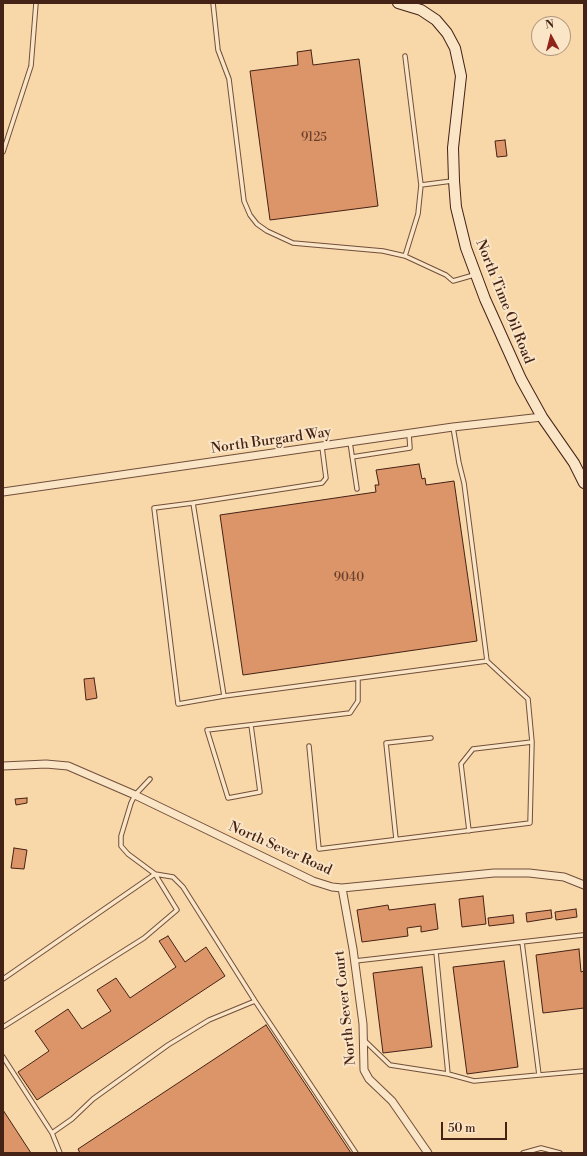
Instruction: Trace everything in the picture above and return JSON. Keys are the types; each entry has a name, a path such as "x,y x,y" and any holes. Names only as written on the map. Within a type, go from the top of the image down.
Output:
{"street":[{"name":"North Time Oil Road","path":"398,3 421,10 436,20 452,42 458,56 460,76 454,143 454,181 456,207 460,228 475,275 515,366 542,417 574,463 584,483"},
{"name":"North Burgard Way","path":"3,492 453,427 542,417"},
{"name":"North Sever Road","path":"3,766 46,764 68,766 135,795 313,881 342,888 494,873 529,873 564,877 584,885"},
{"name":"North Sever Court","path":"342,888 355,961 364,1040 364,1070 369,1079 392,1101 428,1153"}],"lane":[{"path":"3,152 31,66 36,3"},
{"path":"213,3 218,50 229,79 244,201 250,215 257,224 267,231 293,242 383,251 405,256 446,274 453,281 475,275"},
{"path":"405,56 421,185 418,214 414,232 405,256"},
{"path":"421,185 454,181"},
{"path":"308,746 319,849 530,823 532,742 528,699 487,661 464,483 459,464 453,427"},
{"path":"352,457 410,448 409,434"},
{"path":"350,442 357,489"},
{"path":"322,447 326,478 322,483 154,508 178,704 224,696 487,661"},
{"path":"193,503 224,696"},
{"path":"251,725 260,792 228,798 207,730 350,713 358,701 358,678"},
{"path":"396,839 386,743 431,738"},
{"path":"469,830 461,764 473,749 532,742"},
{"path":"3,1027 144,938 177,910 155,874 128,854 121,846 125,822 135,795 150,779"},
{"path":"3,979 155,874 173,877 183,887 255,1000 356,1153"},
{"path":"355,961 582,935"},
{"path":"522,942 539,1075"},
{"path":"436,952 448,1074"},
{"path":"52,1133 72,1119 93,1099 168,1045 209,1020 255,1000"},
{"path":"364,1040 390,1065 448,1074 474,1081 584,1071"},
{"path":"3,1057 52,1133 60,1153"},
{"path":"523,1153 541,1148 560,1153"}],"building":[{"path":"311,50 313,65 359,59 378,206 270,220 250,71 298,65 297,52"},
{"path":"505,140 507,156 497,157 495,141"},
{"path":"419,464 422,479 425,478 426,485 454,481 477,641 243,675 220,515 376,492 375,485 379,485 376,470"},
{"path":"94,678 97,698 86,700 84,679"},
{"path":"27,798 27,803 16,805 15,799"},
{"path":"14,848 27,850 24,869 11,868"},
{"path":"483,896 486,924 462,927 459,899"},
{"path":"435,904 438,929 421,932 421,926 407,928 408,936 362,942 357,910 388,905 389,910"},
{"path":"576,909 577,917 556,920 555,912"},
{"path":"551,910 552,918 527,922 526,913"},
{"path":"513,915 514,923 489,926 488,918"},
{"path":"168,936 185,962 206,947 225,976 37,1100 18,1072 49,1051 35,1031 68,1009 82,1029 111,1011 97,990 116,978 130,998 176,967 159,941"},
{"path":"579,949 581,972 584,971 584,1008 543,1013 536,955"},
{"path":"504,961 518,1067 467,1074 453,967"},
{"path":"422,967 432,1047 383,1053 373,973"},
{"path":"266,1025 351,1153 80,1153 78,1149"},
{"path":"3,1110 31,1153 3,1153"}]}
